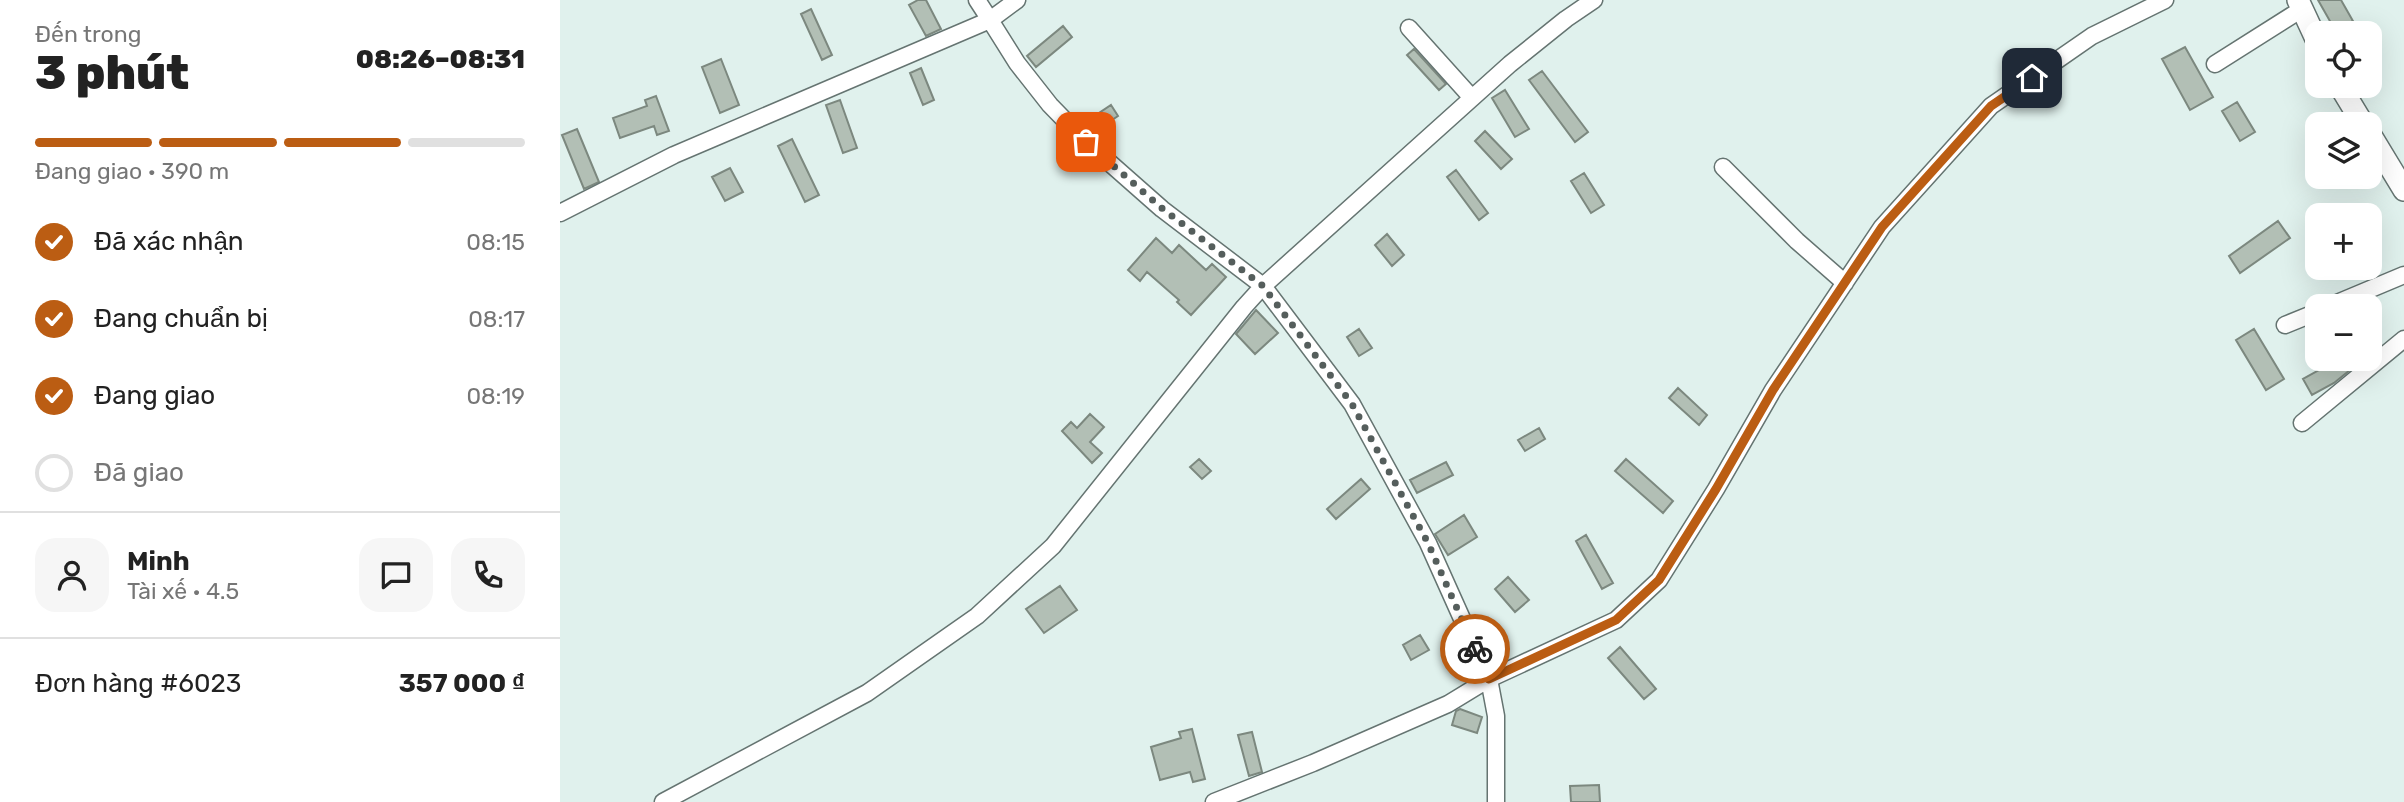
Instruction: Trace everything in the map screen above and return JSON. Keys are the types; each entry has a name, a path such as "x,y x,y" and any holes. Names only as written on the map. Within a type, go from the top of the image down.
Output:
{"main road":[{"path":"2300,4 2308,21"},
{"path":"2382,154 2404,190"}],"street":[{"path":"977,0 1008,51 1050,105 1086,142 1163,209 1263,286 1352,404 1428,543 1489,679 1496,716 1496,802"},
{"path":"560,213 674,155 990,20 1017,0"},
{"path":"663,802 867,694 976,616 1053,546 1244,306 1263,286 1519,56 1594,0"},
{"path":"1214,802 1247,796 1313,763 1448,704 1489,679 1616,620 1659,580 1773,390 1882,227 1991,106 2092,36 2165,0"},
{"path":"2215,64 2300,4"},
{"path":"1409,28 1472,98"},
{"path":"1723,167 1797,241 1845,283"},
{"path":"2359,294 2404,275"},
{"path":"2285,325 2305,317"},
{"path":"2302,423 2404,339"}],"building":[{"path":"918,0 926,0 941,29 926,36 909,5"},
{"path":"2318,0 2341,0 2353,21 2330,21"},
{"path":"811,9 832,55 822,60 801,14"},
{"path":"1063,26 1072,37 1036,67 1027,56"},
{"path":"2185,47 2213,97 2190,110 2162,59"},
{"path":"1414,49 1446,84 1439,90 1407,55"},
{"path":"721,59 739,105 720,113 702,67"},
{"path":"921,68 934,100 923,105 910,73"},
{"path":"1542,71 1588,132 1575,142 1529,80"},
{"path":"1505,90 1529,129 1515,137 1492,98"},
{"path":"656,96 669,131 657,135 654,126 620,138 613,118 647,106 645,100"},
{"path":"840,100 857,148 843,153 826,105"},
{"path":"2237,102 2255,132 2240,141 2222,111"},
{"path":"1111,105 1118,116 1094,132 1087,121"},
{"path":"577,129 599,182 584,189 562,135"},
{"path":"1485,131 1512,159 1501,169 1475,141"},
{"path":"792,139 819,195 805,202 778,146"},
{"path":"730,168 743,192 725,201 712,177"},
{"path":"1456,170 1488,213 1479,220 1447,177"},
{"path":"1584,173 1604,205 1591,213 1571,181"},
{"path":"2278,221 2290,238 2240,273 2229,256"},
{"path":"1387,234 1404,255 1392,266 1375,245"},
{"path":"1156,238 1172,253 1179,245 1206,270 1212,264 1226,277 1191,315 1177,302 1179,300 1147,272 1140,281 1128,270"},
{"path":"1256,310 1278,333 1255,354 1236,334"},
{"path":"1359,329 1372,348 1359,356 1347,337"},
{"path":"2254,329 2284,379 2266,390 2236,340"},
{"path":"2317,371 2349,371 2312,395 2303,379"},
{"path":"1678,388 1707,415 1699,425 1669,398"},
{"path":"1090,414 1104,427 1090,442 1102,453 1092,463 1062,431 1071,422 1077,428"},
{"path":"1539,428 1545,439 1525,451 1518,440"},
{"path":"1199,459 1211,471 1202,479 1190,467"},
{"path":"1626,459 1673,501 1663,513 1615,471"},
{"path":"1446,462 1453,475 1417,493 1410,480"},
{"path":"1361,479 1370,489 1336,519 1327,509"},
{"path":"1464,515 1477,537 1448,555 1435,534"},
{"path":"1586,535 1613,583 1602,589 1576,541"},
{"path":"1508,577 1529,600 1515,612 1495,589"},
{"path":"1060,586 1077,610 1044,633 1026,609"},
{"path":"1420,635 1429,650 1411,660 1403,645"},
{"path":"1620,647 1656,689 1644,699 1608,658"},
{"path":"1460,709 1482,717 1477,733 1452,725 1456,711"},
{"path":"1192,729 1205,779 1193,782 1190,772 1160,780 1151,747 1181,738 1179,732"},
{"path":"1252,732 1262,772 1249,776 1238,735"},
{"path":"1599,785 1600,802 1571,802 1570,786"}],"way so far":[{"path":"1086,142 1163,209 1263,286 1352,404 1428,543 1475,649"}],"route":[{"path":"1475,649 1489,679 1616,620 1659,580 1773,390 1882,227 1991,106 2032,78"}]}
